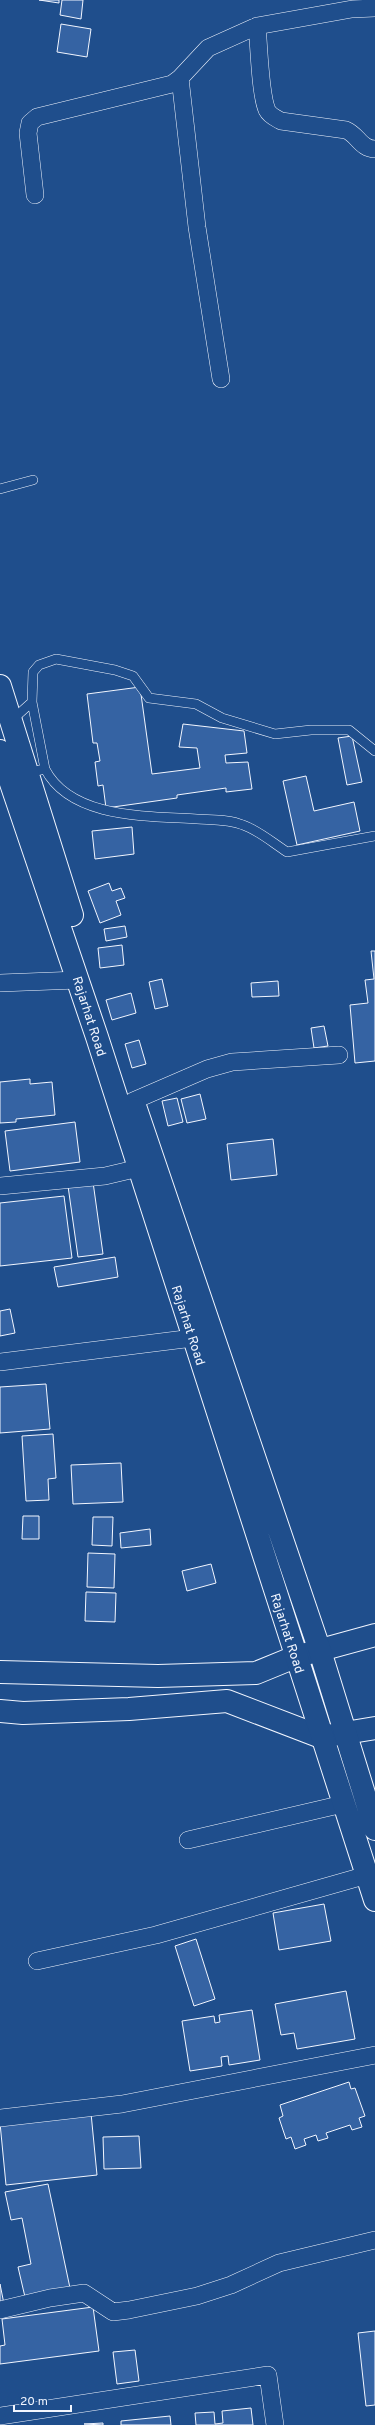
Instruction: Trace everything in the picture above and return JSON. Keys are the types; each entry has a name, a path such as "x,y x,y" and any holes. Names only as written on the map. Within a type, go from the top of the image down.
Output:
{"main road":[{"name":"Rajarhat Road","path":"0,686 12,720 36,771 133,1102 320,1651 375,1829"},
{"name":"Rajarhat Road","path":"0,751 78,980 295,1657 375,1900"},
{"path":"0,1672 158,1676 256,1673 295,1657 375,1635"},
{"path":"0,1711 23,1713 110,1710 227,1701 321,1737 375,1728"}],"street":[{"path":"35,195 28,133 30,123 37,117 172,84 180,78 208,48 257,26 352,9 375,8"},
{"path":"257,26 264,96 267,110 273,117 281,121 346,130 352,133 366,147 375,149"},
{"path":"180,78 197,227 221,379"},
{"path":"0,983 78,980"},
{"path":"133,1102 207,1069 232,1062 339,1055"},
{"path":"0,1186 105,1176 139,1168"},
{"path":"0,1362 194,1338"},
{"path":"188,1840 343,1804"},
{"path":"37,1961 156,1935 367,1875"},
{"path":"0,2118 122,2104 375,2055"},
{"path":"0,2310 50,2298 84,2293 113,2312 129,2310 197,2296 231,2285 279,2262 375,2240"},
{"path":"0,2416 268,2375 275,2425"}],"lane":[{"path":"0,489 33,480"},
{"path":"375,751 349,730 311,730 275,734 222,718 196,704 149,698 133,676 115,670 56,659 39,665 33,672 32,702 36,771 83,804 102,809 155,816 222,821 243,825 287,852 375,836"},
{"path":"12,720 32,702"}],"building":[{"path":"39,0 59,0 59,3"},
{"path":"62,0 83,0 81,19 60,15"},
{"path":"61,24 91,29 87,57 57,52"},
{"path":"140,687 152,774 200,768 197,748 179,747 183,724 244,731 247,753 225,755 226,763 248,762 252,789 226,792 226,788 177,795 177,798 106,808 103,785 98,786 95,762 100,761 97,743 93,743 87,694"},
{"path":"352,736 362,782 347,785 338,738"},
{"path":"306,776 314,811 354,802 360,831 297,845 283,781"},
{"path":"132,827 134,854 95,859 92,831"},
{"path":"109,883 112,891 121,888 125,898 116,901 121,915 100,923 88,891"},
{"path":"125,926 127,937 106,941 104,929"},
{"path":"122,945 124,965 100,968 98,948"},
{"path":"371,951 375,951 375,1061 355,1063 350,1005 368,1003 365,980 374,979"},
{"path":"162,979 168,1006 155,1009 149,982"},
{"path":"278,981 279,996 252,997 251,983"},
{"path":"131,993 136,1013 112,1020 106,1000"},
{"path":"324,1026 328,1046 314,1048 311,1028"},
{"path":"139,1040 146,1064 132,1068 125,1044"},
{"path":"30,1079 30,1084 52,1082 55,1115 16,1119 16,1122 0,1123 0,1082"},
{"path":"200,1094 206,1119 187,1123 181,1099"},
{"path":"177,1098 183,1122 168,1126 162,1101"},
{"path":"75,1122 80,1162 10,1171 5,1131"},
{"path":"273,1139 277,1175 231,1180 227,1144"},
{"path":"93,1182 103,1254 78,1257 68,1186"},
{"path":"64,1196 72,1258 0,1266 0,1203"},
{"path":"115,1257 118,1277 58,1287 54,1267"},
{"path":"10,1309 15,1333 0,1336 0,1311"},
{"path":"46,1384 50,1429 0,1433 0,1387"},
{"path":"53,1434 56,1478 48,1479 49,1500 26,1501 22,1436"},
{"path":"121,1463 123,1502 73,1504 71,1465"},
{"path":"23,1516 39,1516 39,1539 22,1539"},
{"path":"93,1517 113,1517 112,1546 92,1545"},
{"path":"150,1529 151,1545 121,1548 120,1533"},
{"path":"88,1553 115,1554 114,1588 87,1587"},
{"path":"211,1564 216,1583 187,1591 182,1571"},
{"path":"86,1592 116,1593 115,1622 85,1621"},
{"path":"324,1904 331,1941 279,1950 273,1913"},
{"path":"196,1939 215,1999 194,2006 175,1946"},
{"path":"346,1991 355,2039 297,2049 294,2033 281,2035 275,2004"},
{"path":"252,2010 260,2060 229,2065 228,2056 221,2057 222,2066 190,2071 182,2021 214,2016 215,2023 220,2022 219,2015"},
{"path":"349,2082 351,2089 355,2088 365,2116 359,2118 362,2127 352,2130 350,2125 326,2133 328,2138 318,2141 316,2135 304,2139 306,2145 295,2149 291,2137 286,2139 279,2118 283,2116 280,2105"},
{"path":"91,2113 97,2175 6,2185 0,2123"},
{"path":"139,2136 141,2168 104,2169 103,2137"},
{"path":"48,2184 70,2288 25,2297 18,2267 31,2264 22,2218 11,2220 5,2192"},
{"path":"0,2284 4,2304 0,2305"},
{"path":"93,2307 99,2351 0,2364 0,2346 5,2345 2,2319"},
{"path":"375,2331 375,2405 366,2406 358,2333"},
{"path":"135,2350 139,2381 117,2384 113,2352"},
{"path":"251,2408 253,2425 196,2425 195,2413 214,2412 215,2424 223,2423 222,2411"},
{"path":"170,2416 171,2425 121,2425 121,2421"},
{"path":"103,2423 103,2425 84,2424"}]}
